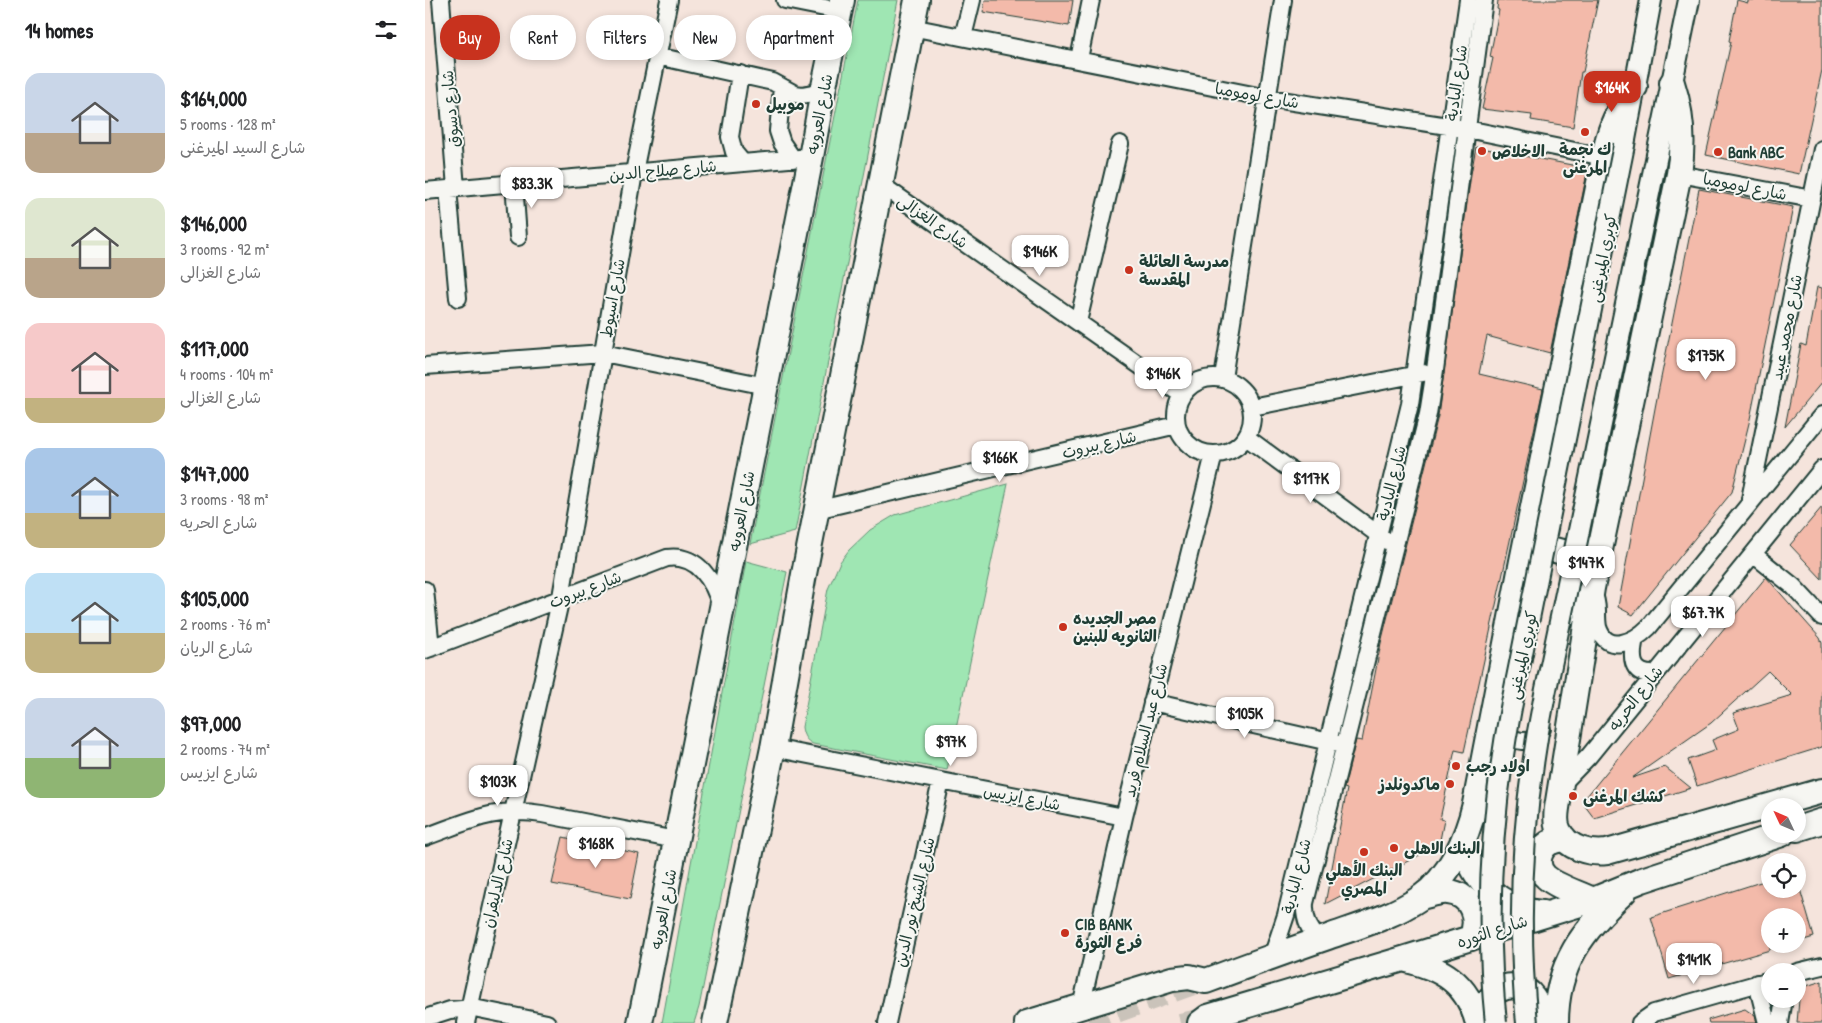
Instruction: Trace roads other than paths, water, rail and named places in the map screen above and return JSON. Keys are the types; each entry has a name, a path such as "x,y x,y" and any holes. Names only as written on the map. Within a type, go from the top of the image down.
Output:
{"highway":[{"path":"715,1023 773,748 816,510 917,0"},
{"name":"شارع العروبه","path":"640,1023 766,386 802,158 823,91 841,5"},
{"path":"1672,84 1682,127 1679,174 1593,588 1556,822 1558,831 1578,848 1587,852 1607,852 1822,791"},
{"path":"1421,897 1444,872 1463,842 1471,820 1522,561 1614,151 1608,139 1615,118 1625,98 1635,87"},
{"path":"1528,537 1543,548 1562,553 1582,552 1601,546"},
{"path":"1806,826 1822,821"},
{"path":"1564,838 1549,843 1541,850 1538,861 1541,873 1551,880 1593,900"},
{"name":"شارع الثوره","path":"1200,1023 1209,1017 1593,900 1632,884 1761,841"},
{"path":"1463,842 1469,864 1490,892 1511,905 1534,912 1547,913"},
{"path":"1556,1023 1561,982 1576,946 1595,920 1632,884"},
{"path":"1027,1023 1172,979 1189,977 1205,981 1386,916 1421,897 1446,892 1463,898 1468,902 1474,913 1475,926 1471,938"},
{"path":"1403,959 1426,965 1450,977 1468,998 1478,1023"},
{"path":"1478,1023 1492,995 1501,988 1513,986 1524,989 1533,997 1540,1023"}],"main road":[{"path":"1635,87 1651,0"},
{"name":"كوبري الميرغنى","path":"1527,1023 1522,961 1522,904 1525,834 1534,755 1689,0"},
{"name":"كوبري الميرغنى","path":"1496,1023 1490,948 1490,911 1493,836 1501,763 1614,151"}],"street":[{"name":"شارع دسوق","path":"441,0 458,298"},
{"name":"شارع اسيوط","path":"664,23 669,0"},
{"path":"785,0 841,5"},
{"path":"963,37 972,0"},
{"path":"1079,59 1091,0"},
{"path":"1223,378 1283,0"},
{"name":"شارع البادية","path":"1272,957 1286,915 1407,419 1468,0"},
{"name":"شارع البادية","path":"1319,940 1307,923 1305,903 1428,414 1484,0"},
{"name":"شارع لومومبا","path":"911,26 1268,98 1614,151"},
{"path":"664,58 773,82 795,94 802,95 823,91"},
{"name":"شارع اسيوط","path":"561,598 634,173 656,60"},
{"path":"741,74 730,137 734,152 743,163"},
{"path":"782,86 778,131 782,143 802,158"},
{"path":"1078,322 1120,144"},
{"name":"شارع محمد عبيد","path":"1748,506 1755,480 1822,149"},
{"name":"شارع صلاح الدين","path":"425,191 802,158"},
{"name":"شارع لومومبا","path":"1679,174 1812,199"},
{"path":"515,183 519,238"},
{"name":"شارع الغزالى","path":"880,184 1182,395"},
{"path":"425,366 603,353 766,386"},
{"path":"1252,407 1435,370"},
{"path":"1223,378 1241,389 1249,400 1253,418 1251,428 1246,437 1232,450 1214,454 1207,453 1194,448 1183,438 1177,426 1177,410 1182,395 1196,382 1223,378"},
{"path":"1522,561 1527,583 1502,718 1505,732 1517,741 1531,740 1542,730 1567,615 1579,596 1593,588 1598,628 1609,641 1620,644 1635,638 1649,626 1822,415"},
{"name":"شارع بيروت","path":"816,510 1177,426"},
{"path":"1246,437 1395,547"},
{"name":"شارع عبد السلام فريد","path":"1081,1007 1124,816 1214,454"},
{"name":"شارع الحريه","path":"1561,785 1585,761 1822,469"},
{"path":"1753,554 1793,586 1822,617"},
{"name":"شارع بيروت","path":"428,649 660,560 674,557 688,560 706,574 715,588 722,609"},
{"path":"425,590 428,649"},
{"name":"شارع الدليفران","path":"467,1016 561,598"},
{"path":"1635,638 1632,654 1634,663 1642,672 1654,674"},
{"path":"1153,702 1345,745"},
{"name":"شارع ايزيس","path":"773,748 1124,816"},
{"name":"شارع الشيخ نور الدين","path":"887,1023 941,781"},
{"path":"425,837 486,814 513,812 542,814 676,840"},
{"path":"1806,970 1822,966"},
{"path":"1640,1023 1654,1013 1761,983"},
{"path":"1766,1008 1767,1023"},
{"path":"1780,1023 1782,1008"},
{"path":"425,1018 450,1010 467,1016 484,1009 547,1023"}],"tunnel":[{"path":"1089,1023 1204,981"},
{"path":"1180,1023 1208,1017"}],"place":[{"name":"موبيل","path":"756,104"},
{"name":"ك نجمة المرغنى","path":"1585,132"},
{"name":"الاخلاص","path":"1482,151"},
{"name":"Bank ABC","path":"1718,152"},
{"name":"مدرسة العائلة المقدسة","path":"1129,270"},
{"name":"مصر الجديده الثانويه للبنين","path":"1063,627"},
{"name":"اولاد رجب","path":"1456,766"},
{"name":"ماكدونلدز","path":"1450,784"},
{"name":"كشك المرغنى","path":"1573,796"},
{"name":"البنك الاهلى","path":"1394,848"},
{"name":"البنك الأهلي المصري","path":"1364,852"},
{"name":"CIB BANK فرع الثورة","path":"1065,933"}]}
